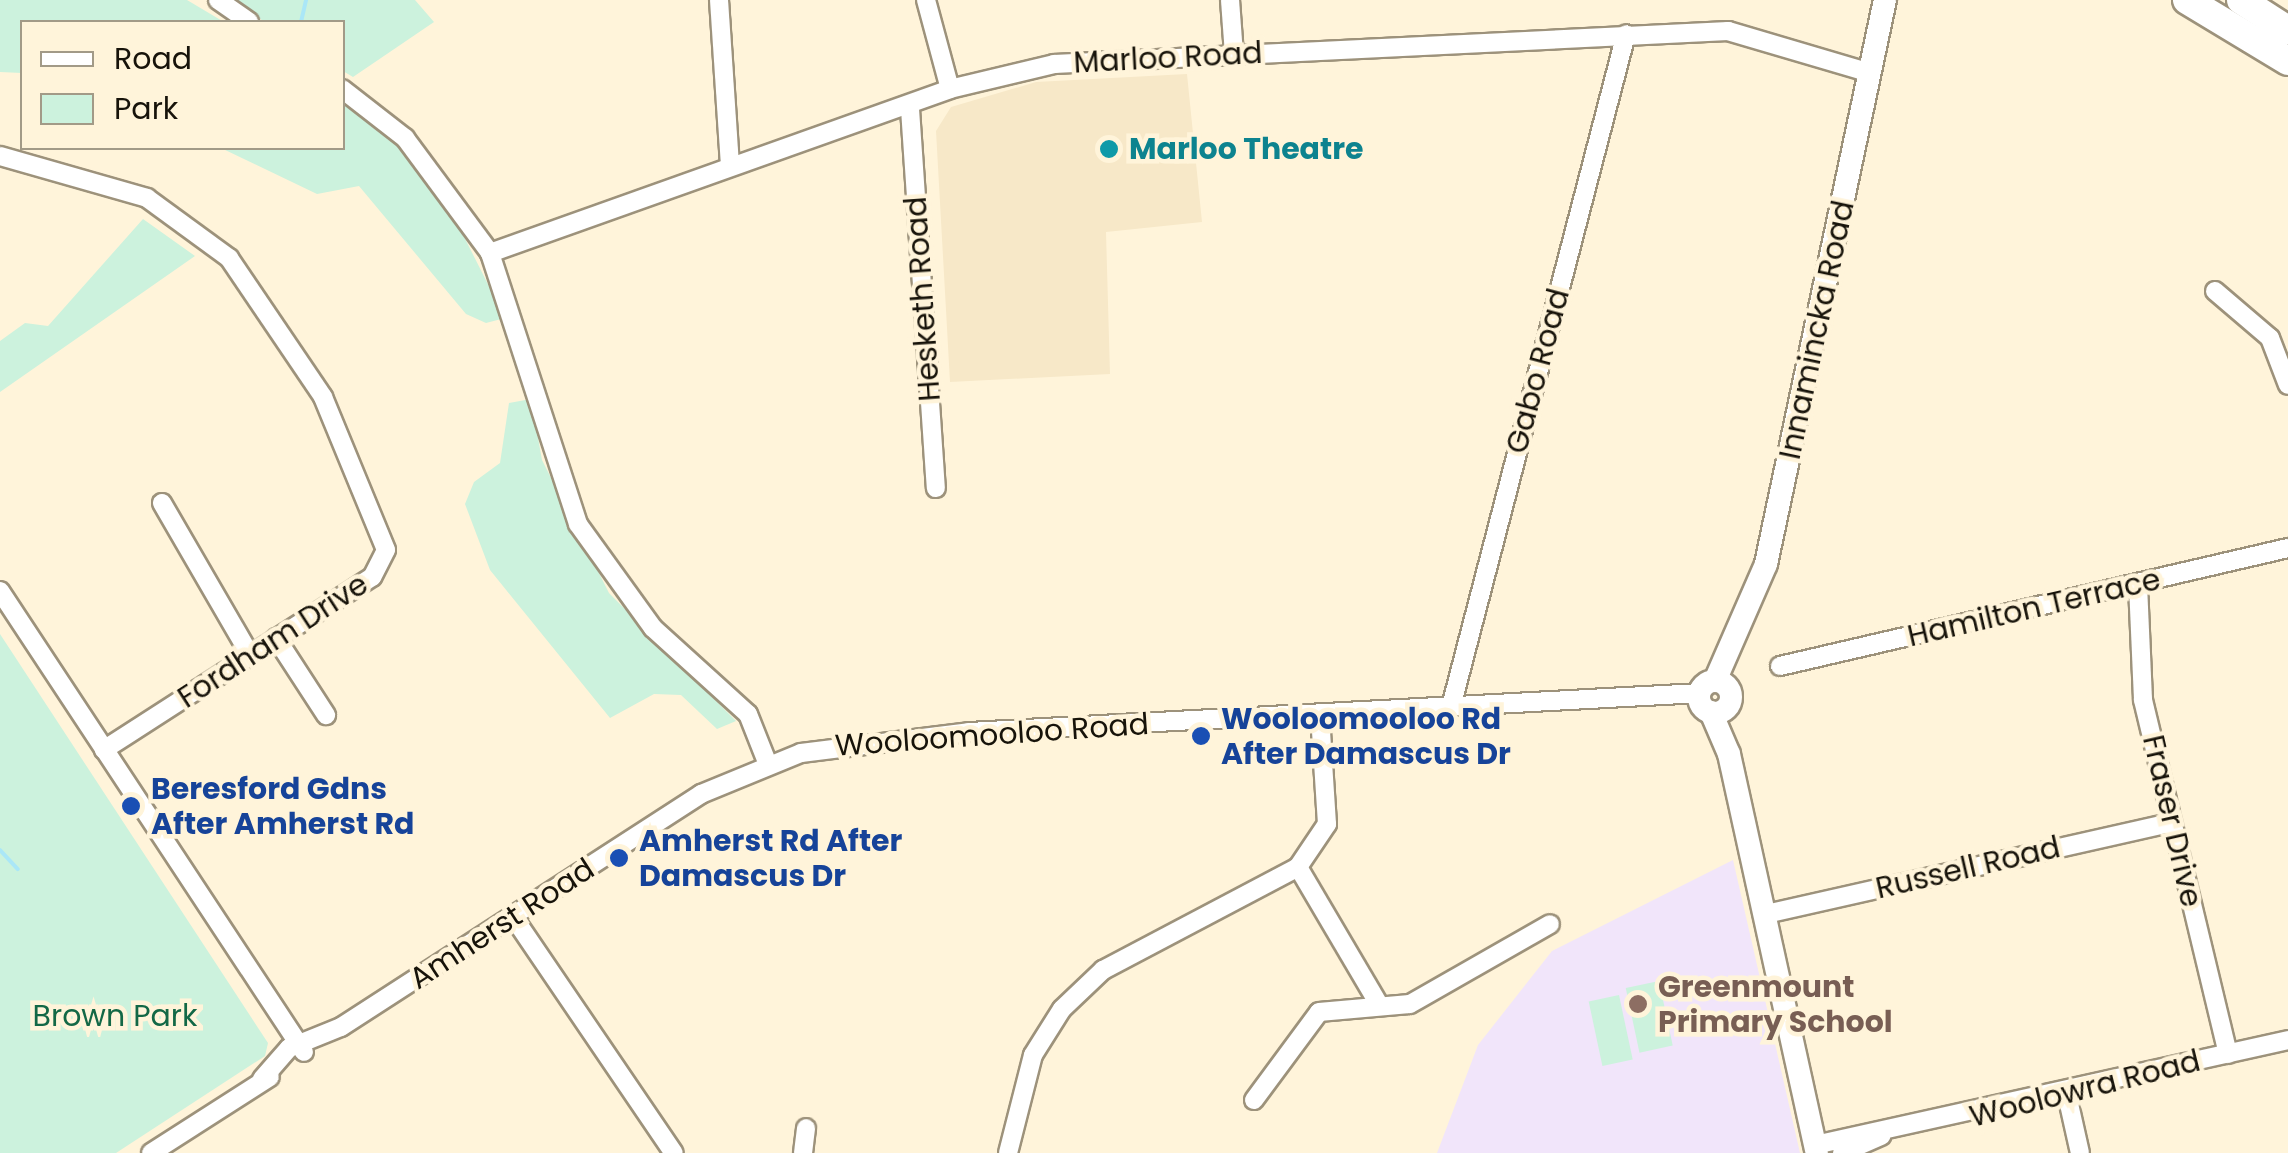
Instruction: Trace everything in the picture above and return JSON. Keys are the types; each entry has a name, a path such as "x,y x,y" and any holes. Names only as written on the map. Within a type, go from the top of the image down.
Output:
{"highway":[{"path":"2187,0 2288,61"},
{"path":"2241,0 2288,30"}],"main road":[{"name":"Innamincka Road","path":"1826,1149 1729,754 1708,697 1730,656 1766,564 1885,0"}],"street":[{"path":"218,0 247,20"},
{"path":"718,0 730,166"},
{"path":"926,0 950,89"},
{"path":"1230,0 1234,55"},
{"name":"Marloo Road","path":"490,253 730,166 910,109 950,89 1054,64 1728,31 1871,73"},
{"name":"Gabo Road","path":"1451,707 1626,34"},
{"path":"345,91 405,138 490,253 578,524 653,628 748,714 767,762"},
{"name":"Hesketh Road","path":"910,109 936,488"},
{"name":"Fordham Drive","path":"0,156 52,164 168,211 248,278 309,372 387,562 104,750"},
{"path":"2215,292 2270,338 2288,385"},
{"path":"162,503 250,655"},
{"name":"Hamilton Terrace","path":"1780,666 2288,548"},
{"name":"Fraser Drive","path":"2138,585 2139,669 2170,823 2228,1054"},
{"path":"0,591 296,1050"},
{"path":"276,638 326,715"},
{"name":"Wooloomooloo Road","path":"767,762 858,741 1451,707 1708,697"},
{"path":"1008,1153 1033,1055 1062,1009 1103,970 1298,867 1327,824 1320,715"},
{"name":"Amherst Road","path":"151,1153 262,1079 296,1050 341,1027 701,794 767,762"},
{"name":"Russell Road","path":"1766,914 2170,823"},
{"path":"1298,867 1380,1006"},
{"path":"519,914 674,1153"},
{"path":"1254,1100 1281,1074 1306,1021 1340,1006 1410,1004 1550,924"},
{"name":"Woolowra Road","path":"1826,1149 2288,1040"},
{"path":"2067,1095 2080,1153"},
{"path":"803,1153 806,1128"}],"shaded area":[{"path":"1187,74 1202,222 1106,232 1110,374 950,382 936,131 951,107 1036,82"},
{"name":"Greenmount Primary School","path":"1733,860 1800,1153 1437,1153 1478,1045 1552,951"}],"green space":[{"path":"0,0 187,0 221,20 20,20 20,73 0,72"},
{"path":"238,0 415,0 434,22 353,77 345,72 345,20 262,20"},
{"path":"345,104 402,147 444,197 505,318 486,323 466,314 359,186 317,194 225,150 345,150"},
{"path":"143,219 195,256 0,392 0,341 25,323 48,326"},
{"path":"531,399 542,460 609,593 736,721 717,729 681,695 654,694 610,718 490,570 465,504 474,482 500,463 509,403"},
{"name":"Brown Park","path":"0,634 268,1043 265,1056 116,1153 0,1153"},
{"path":"1659,981 1673,1046 1639,1053 1626,988"},
{"path":"1619,995 1633,1060 1602,1066 1589,1001"}],"waterway":[{"path":"301,20 306,0"},
{"path":"0,850 18,869"}],"place":[{"name":"Marloo Theatre","path":"1109,149"},
{"name":"Wooloomooloo Rd After Damascus Dr","path":"1201,736"},
{"name":"Beresford Gdns After Amherst Rd","path":"131,806"},
{"name":"Amherst Rd After Damascus Dr","path":"619,858"},
{"name":"Greenmount Primary School","path":"1638,1004"}]}
